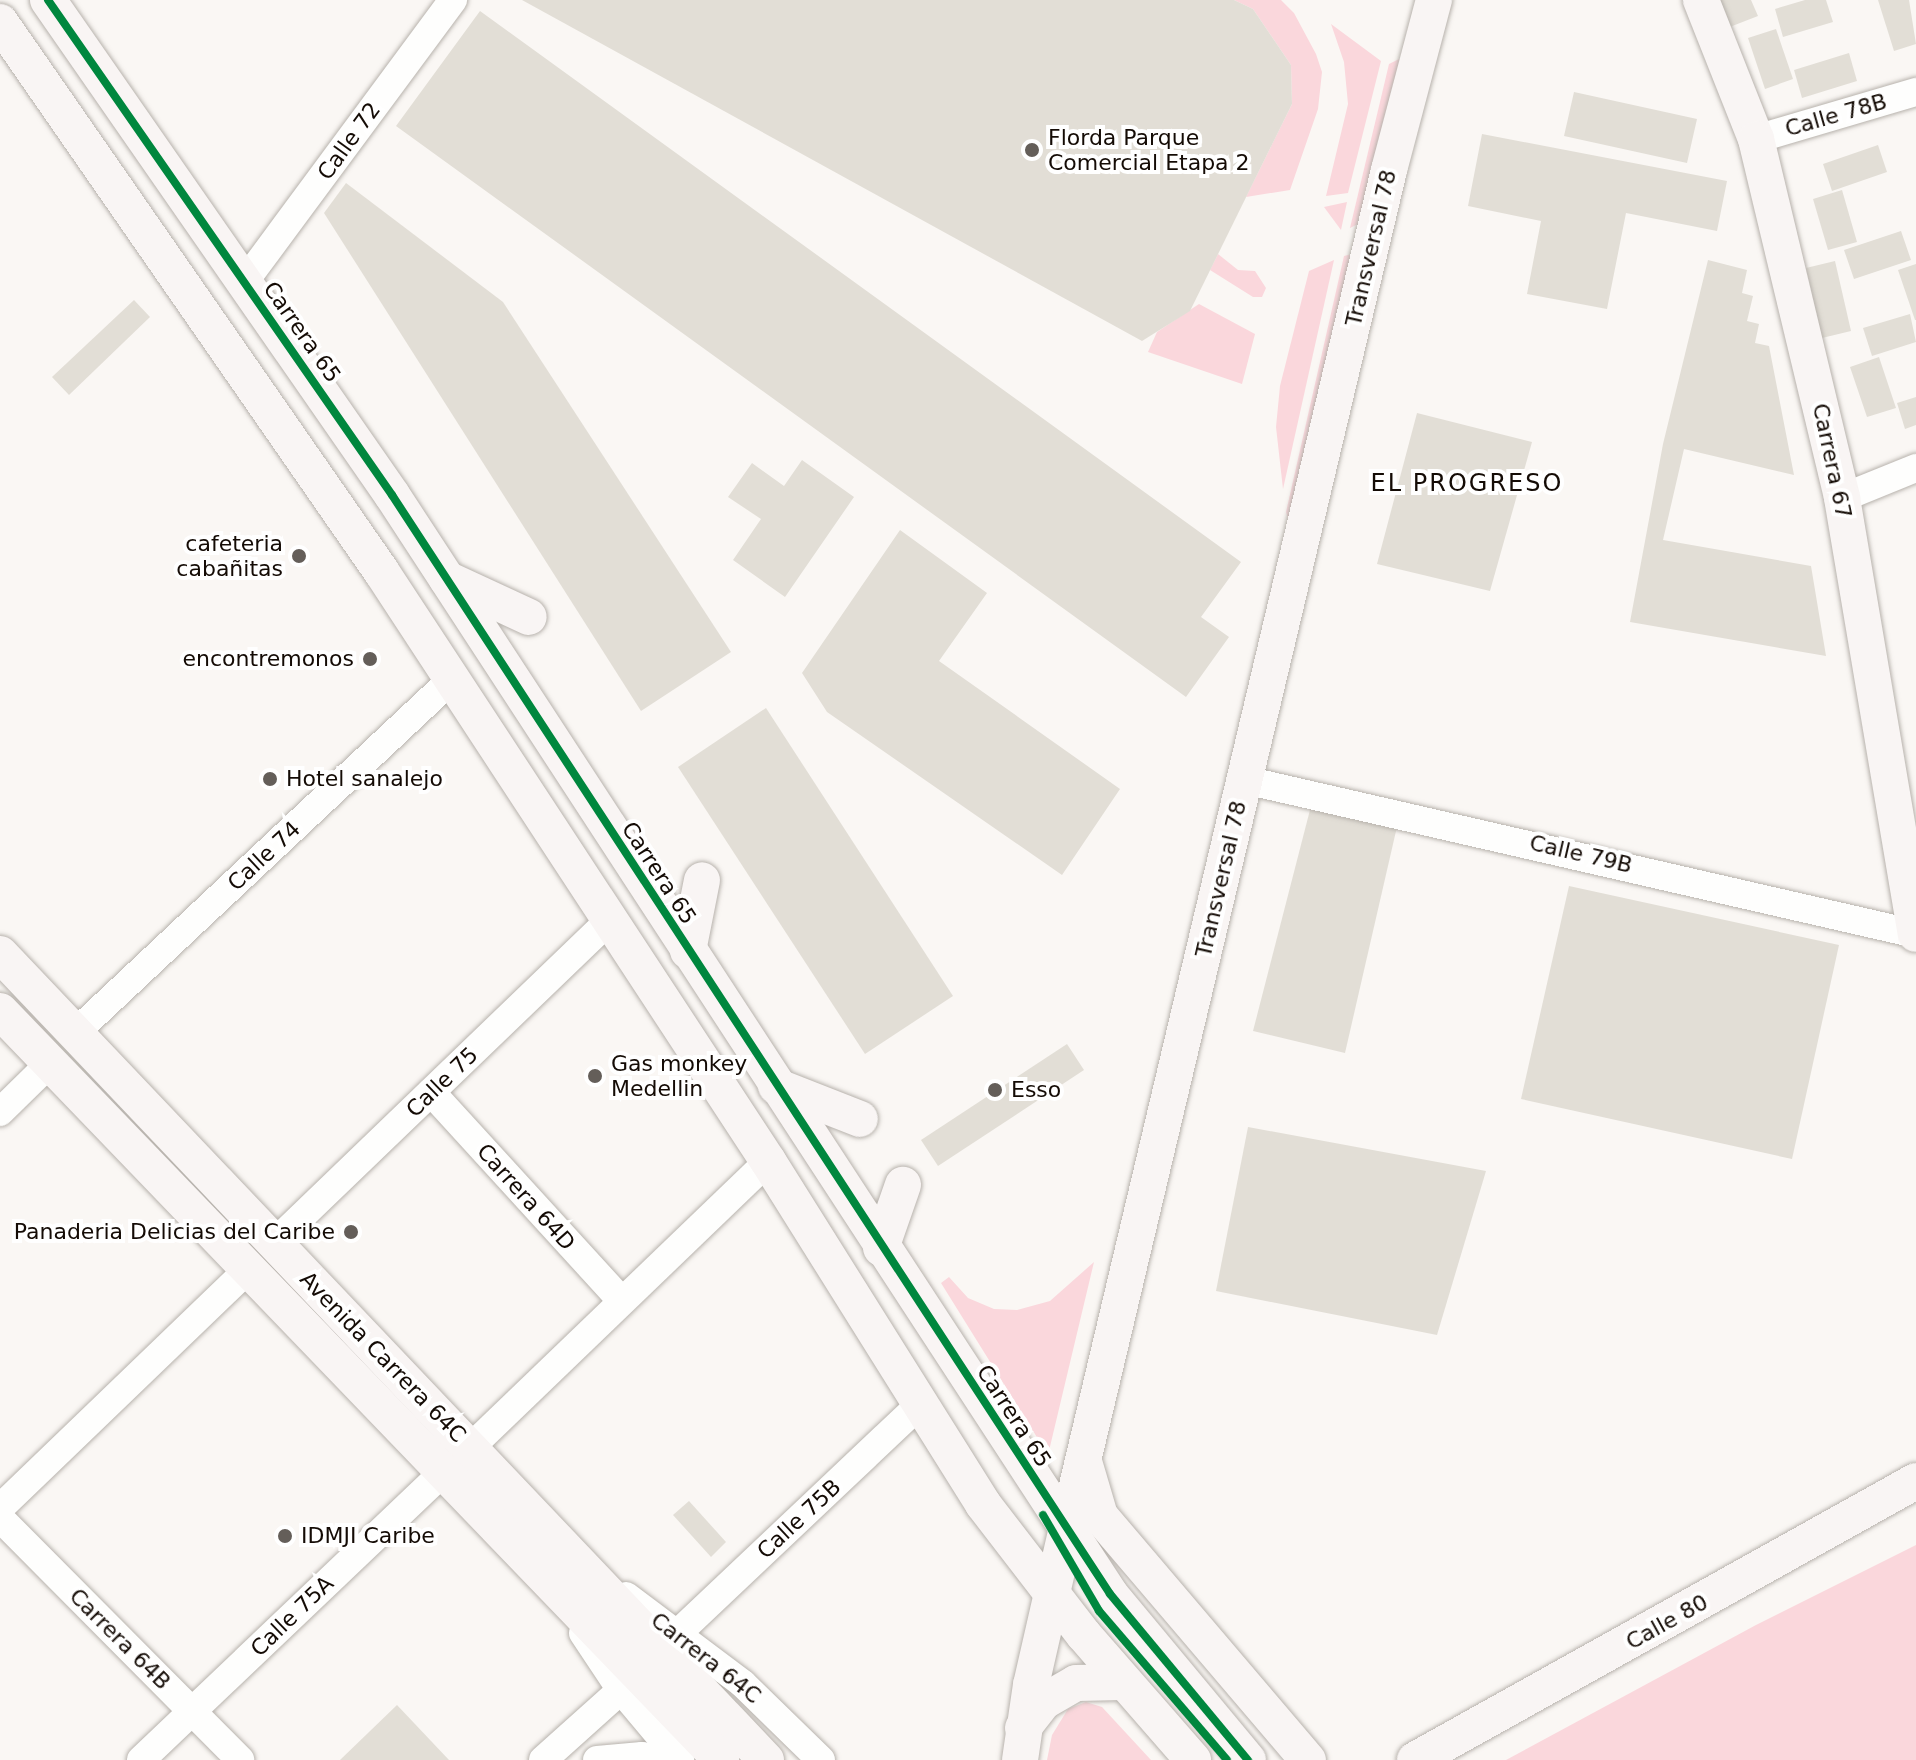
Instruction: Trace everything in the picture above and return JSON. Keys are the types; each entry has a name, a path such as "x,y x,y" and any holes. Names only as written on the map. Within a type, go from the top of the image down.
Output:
{"main road":[{"name":"Carrera 65","path":"48,0 245,281 447,579 881,1248 1067,1528 1144,1637 1248,1760"},
{"name":"Transversal 78","path":"1022,1744 1051,1595 1084,1455 1389,170 1434,0"},
{"name":"Carrera 67","path":"1701,0 1756,139 1842,498 1906,830 1916,934"},
{"path":"2,29 286,430 452,679 768,1161 983,1504 1051,1595 1193,1760"},
{"path":"447,579 529,617"},
{"path":"688,951 702,880"},
{"name":"Avenida Carrera 64C","path":"0,954 273,1244 585,1564 766,1760"},
{"name":"Avenida Carrera 64C","path":"0,1011 721,1760"},
{"path":"776,1086 860,1119"},
{"path":"881,1248 903,1185"},
{"path":"1084,1455 1088,1488 1100,1516 1308,1760"},
{"name":"Calle 80","path":"1415,1760 1916,1481"},
{"path":"1144,1637 1203,1638"},
{"path":"1022,1744 1043,1702 1076,1683 1123,1682"}],"street":[{"name":"Calle 72","path":"245,281 453,0"},
{"name":"Calle 78B","path":"1756,139 1916,92"},
{"path":"1842,498 1916,468"},
{"name":"Calle 74","path":"76,1032 452,679"},
{"name":"Calle 79B","path":"1245,780 1433,819 1916,934"},
{"name":"Calle 75","path":"273,1244 610,920"},
{"path":"0,1112 50,1063"},
{"name":"Carrera 64D","path":"431,1092 622,1301"},
{"path":"470,1448 768,1161"},
{"path":"0,1508 248,1269"},
{"name":"Calle 75B","path":"677,1634 920,1404"},
{"name":"Calle 75A","path":"141,1760 443,1472"},
{"name":"Carrera 64B","path":"0,1518 240,1760"},
{"name":"Carrera 64C","path":"585,1564 743,1684 821,1760"},
{"path":"549,1582 621,1690 680,1760"},
{"path":"543,1760 621,1690"},
{"path":"597,1760 642,1756 657,1760"}],"shaded area":[{"path":"1234,0 1281,0 1294,13 1322,72 1318,109 1290,190 1246,197 1292,104 1291,65 1253,9"},
{"path":"1331,24 1381,61 1348,193 1326,196 1348,104 1344,62"},
{"path":"1407,55 1360,223 1350,228 1389,64"},
{"path":"1347,202 1341,230 1324,207"},
{"path":"1360,252 1291,528 1286,512 1344,256"},
{"path":"1218,254 1238,270 1255,271 1266,288 1262,297 1253,297 1210,270"},
{"path":"1334,260 1283,489 1276,427 1280,386 1309,271"},
{"path":"1199,304 1255,334 1242,384 1148,352 1157,332"},
{"path":"1094,1262 1048,1455 941,1283 949,1277 968,1298 994,1309 1017,1310 1050,1301"},
{"path":"1916,1545 1916,1760 1506,1760 1756,1625"},
{"path":"1086,1702 1102,1707 1151,1760 1047,1760 1052,1735 1068,1709"}],"building":[{"name":"Florda Parque Comercial Etapa 2","path":"522,0 1234,0 1253,9 1291,65 1292,104 1190,311 1142,341"},
{"path":"1711,0 1751,0 1758,16 1722,30"},
{"path":"1805,0 1826,0 1833,22 1783,37 1775,9"},
{"path":"1878,0 1909,0 1916,44 1894,51"},
{"path":"480,11 1241,562 1201,617 1229,637 1186,697 396,126"},
{"path":"1776,29 1793,79 1765,89 1748,38"},
{"path":"1849,53 1857,81 1802,98 1794,70"},
{"path":"1574,92 1697,119 1687,163 1564,136"},
{"path":"1482,134 1727,181 1717,231 1626,213 1607,309 1527,294 1541,221 1468,206"},
{"path":"1878,145 1887,172 1832,191 1823,164"},
{"path":"346,183 503,302 731,652 641,711 324,213"},
{"path":"1842,190 1857,242 1828,250 1813,199"},
{"path":"1901,231 1911,260 1854,279 1844,250"},
{"path":"1708,260 1747,270 1742,293 1753,296 1747,321 1759,324 1755,343 1769,346 1794,475 1684,449 1663,540 1811,566 1826,656 1630,622 1663,444"},
{"path":"1835,261 1851,331 1822,338 1806,268"},
{"path":"1916,264 1916,320 1915,320 1898,270"},
{"path":"134,300 150,317 69,395 52,377"},
{"path":"1910,314 1916,342 1872,356 1863,328"},
{"path":"1879,357 1896,408 1867,417 1850,367"},
{"path":"1916,397 1916,425 1905,429 1897,403"},
{"path":"1417,413 1532,442 1490,591 1377,564"},
{"path":"802,460 854,497 785,597 733,560 761,519 728,497 752,463 784,486"},
{"path":"900,530 987,593 939,661 1120,789 1062,875 827,712 802,673"},
{"path":"766,708 953,996 865,1054 678,767"},
{"path":"1311,806 1399,818 1345,1053 1253,1031"},
{"path":"1569,886 1839,945 1792,1159 1521,1099"},
{"path":"1067,1044 1084,1070 938,1166 921,1140"},
{"path":"1248,1127 1486,1171 1437,1335 1216,1291"},
{"path":"689,1501 726,1542 711,1557 673,1515"},
{"path":"397,1705 449,1760 340,1760"}],"cycle path":[{"path":"48,0 392,495 1110,1594 1248,1760"},
{"path":"1043,1515 1099,1611 1227,1760"}],"place":[{"name":"Florda Parque Comercial Etapa 2","path":"1032,150"},
{"name":"cafeteria cabañitas","path":"299,556"},
{"name":"encontremonos","path":"370,659"},
{"name":"Hotel sanalejo","path":"270,779"},
{"name":"Gas monkey Medellin","path":"595,1076"},
{"name":"Esso","path":"995,1090"},
{"name":"Panaderia Delicias del Caribe","path":"351,1232"},
{"name":"IDMJI Caribe","path":"285,1536"}],"district":[{"name":"EL PROGRESO","path":"1467,484"}]}
